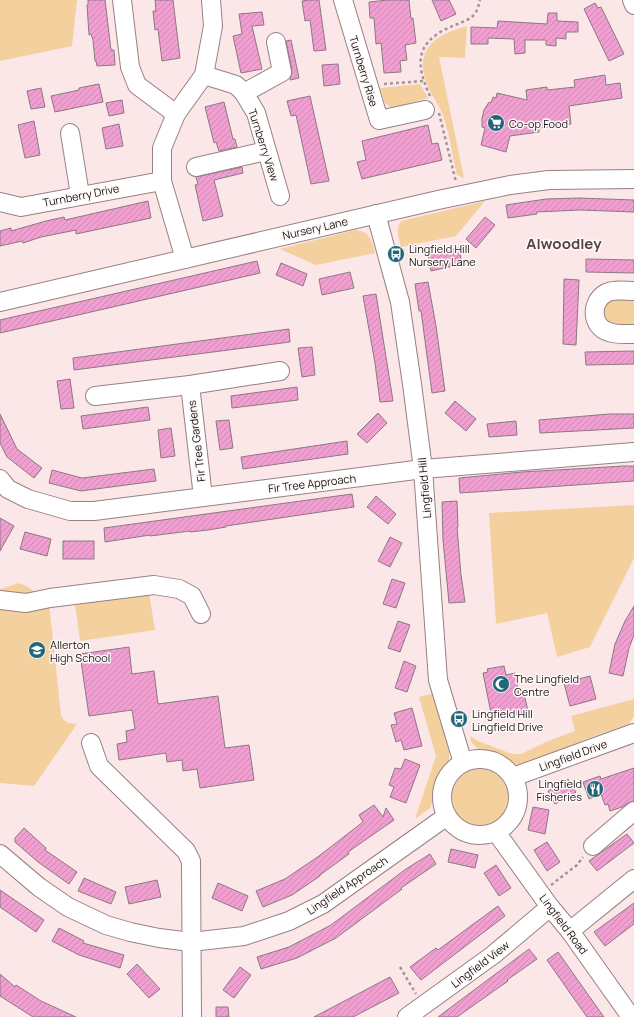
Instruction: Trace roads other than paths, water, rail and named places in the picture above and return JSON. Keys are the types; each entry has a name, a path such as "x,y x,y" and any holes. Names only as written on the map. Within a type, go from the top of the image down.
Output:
{"street":[{"path":"122,0 130,67 138,85 176,114"},
{"path":"185,259 162,181 162,148 176,114 204,75 213,26 210,0"},
{"name":"Turnberry Rise","path":"343,0 379,120 432,107"},
{"path":"632,0 634,5"},
{"path":"244,93 282,72 276,42"},
{"name":"Turnberry View","path":"204,75 236,85 244,93 256,113 280,196"},
{"path":"70,133 80,195"},
{"path":"196,167 266,151"},
{"name":"Nursery Lane","path":"0,302 376,214 510,185 548,180 634,180"},
{"name":"Turnberry Drive","path":"0,202 20,207 162,181"},
{"name":"Lingfield Hill","path":"376,214 400,302 412,384 423,468 438,680 463,763"},
{"path":"634,291 615,291 601,296 594,309 594,316 602,329 608,332 615,334 634,334"},
{"name":"Fir Tree Gardens","path":"95,396 190,385 280,371"},
{"name":"Fir Tree Gardens","path":"190,385 203,497"},
{"name":"Fir Tree Approach","path":"0,478 8,489 28,499 70,511 94,511 423,468 634,452"},
{"path":"0,600 26,603 50,598 154,585 179,589 192,596 201,614"},
{"name":"Lingfield Drive","path":"513,777 634,733"},
{"path":"91,743 99,766 186,851 191,860 192,1017"},
{"path":"476,759 493,761 505,768 513,777 518,789 518,799 515,812 507,825 496,832 486,835 473,835 460,830 447,816 442,804 443,787 449,775 463,763 476,759"},
{"path":"593,846 634,810"},
{"name":"Lingfield Approach","path":"0,854 39,887 68,907 106,925 159,938 191,942 244,936 289,922 323,904 447,816"},
{"name":"Lingfield Road","path":"496,832 545,900 570,931 631,1017"},
{"path":"570,931 634,879"},
{"name":"Lingfield View","path":"407,1017 493,955 545,900"}],"place":[{"name":"Co-op Food","path":"496,123"},
{"name":"Lingfield Hill Nursery Lane","path":"396,254"},
{"name":"Allerton High School","path":"37,650"},
{"name":"The Lingfield Centre","path":"501,684"},
{"name":"Lingfield Hill Lingfield Drive","path":"459,719"},
{"name":"Lingfield Fisheries","path":"595,789"}],"district":[{"name":"Alwoodley","path":"564,243"}]}
